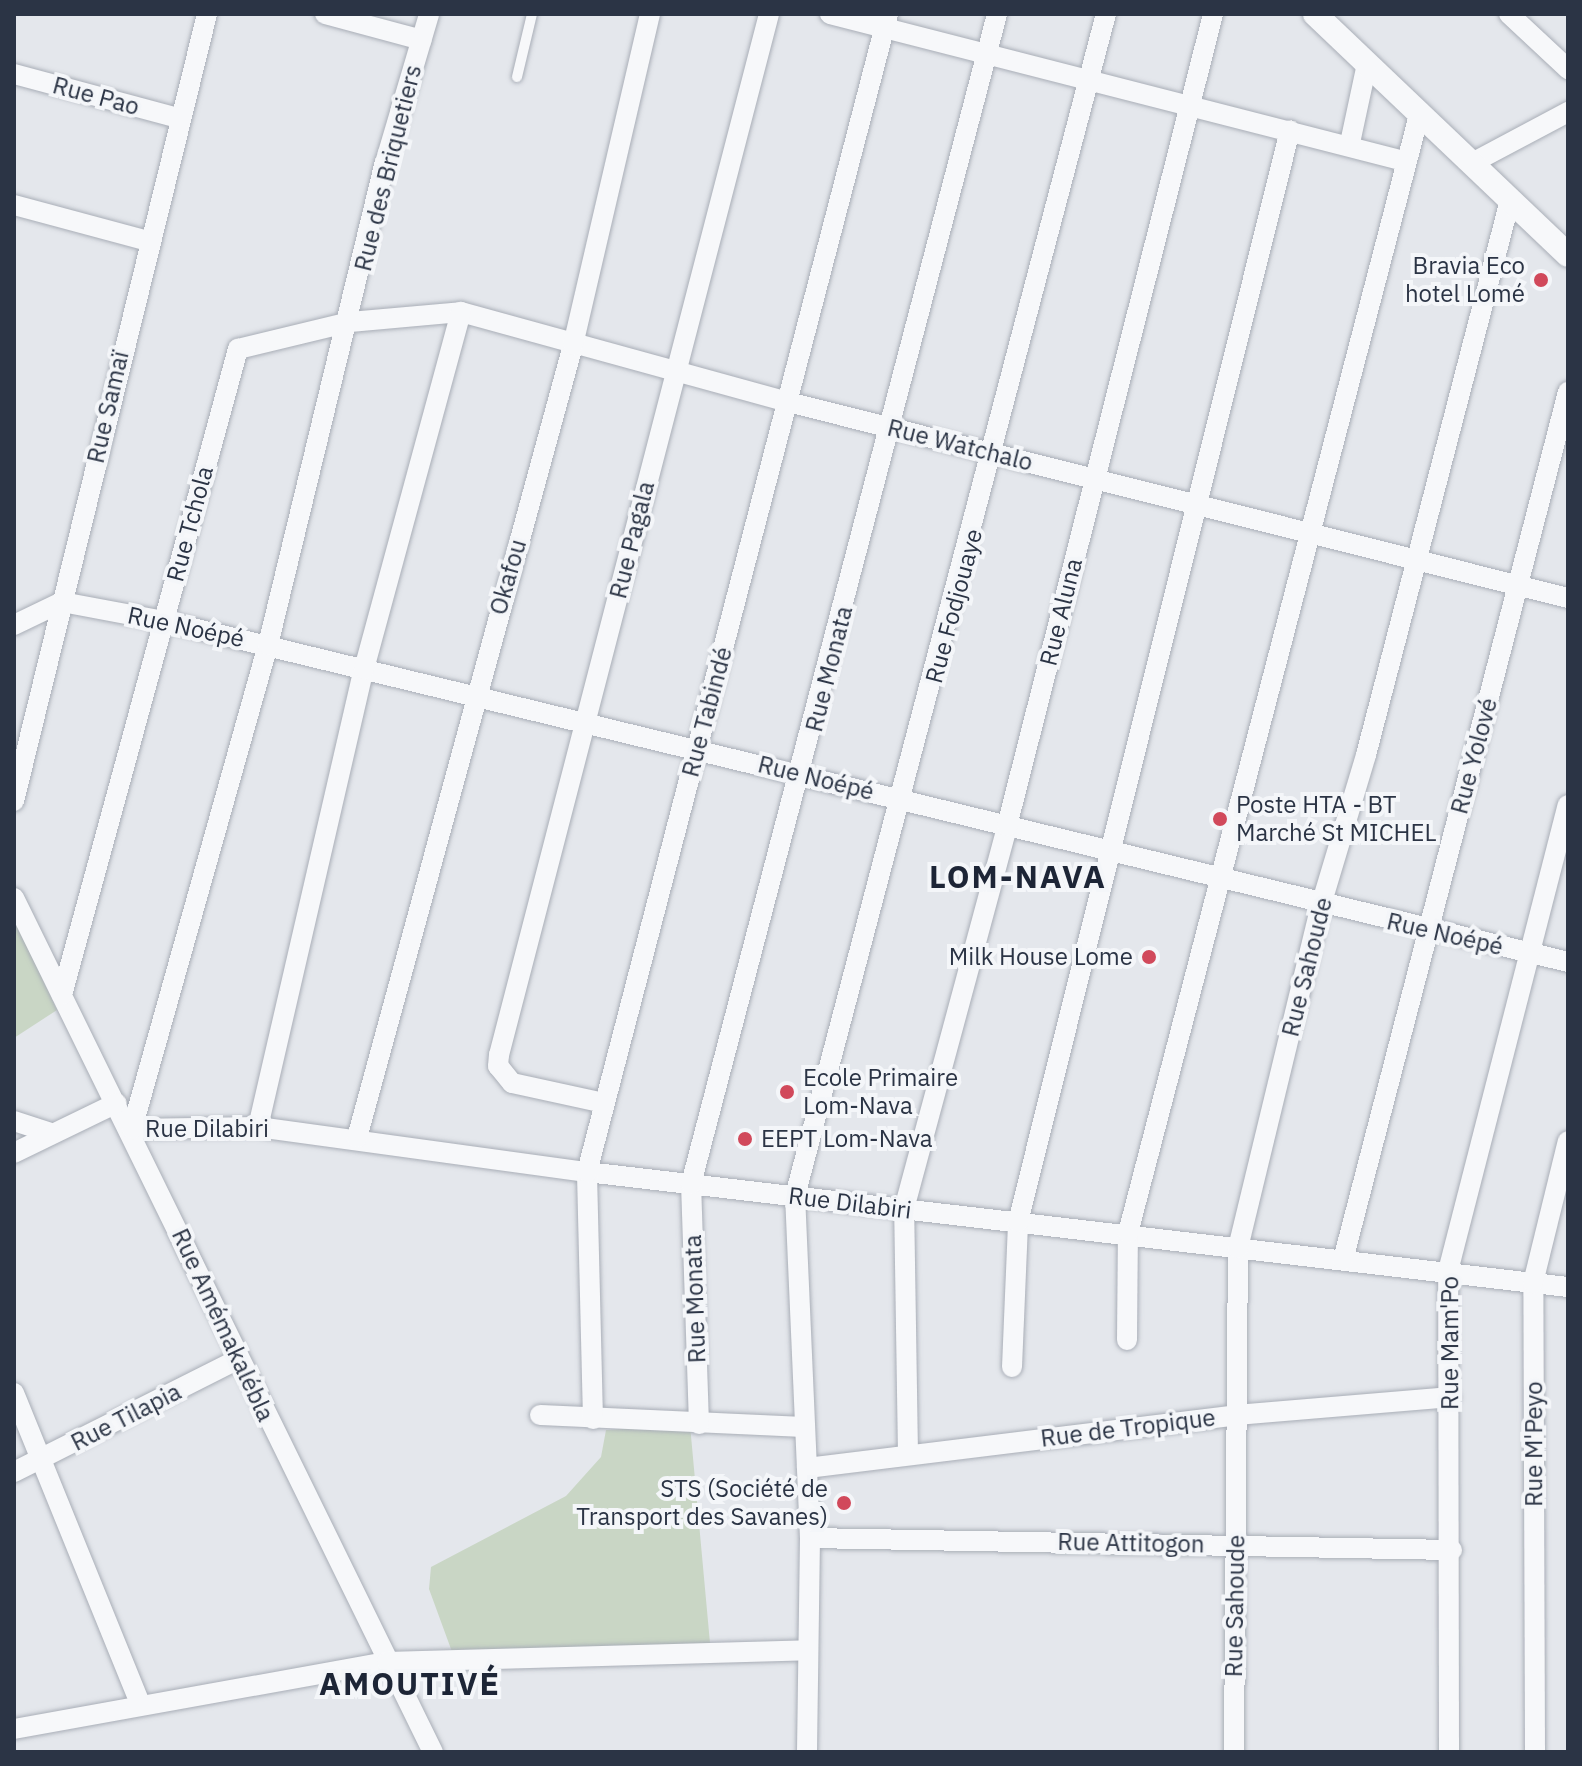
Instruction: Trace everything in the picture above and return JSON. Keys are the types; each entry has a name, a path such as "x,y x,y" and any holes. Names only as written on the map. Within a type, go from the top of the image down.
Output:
{"street":[{"name":"Rue Samaï","path":"14,801 178,118 207,14"},
{"path":"325,14 422,40"},
{"name":"Rue des Briquetiers","path":"132,1129 268,645 350,322 385,163 429,14"},
{"name":"Okafou","path":"357,1138 573,345 650,14"},
{"name":"Rue Pagala","path":"604,1103 512,1083 498,1066 769,14"},
{"path":"830,14 886,21 987,53 1350,143 1404,161"},
{"name":"Rue Monata","path":"699,1424 691,1184 802,775 997,14"},
{"name":"Rue Fodjouaye","path":"807,1752 810,1538 795,1196 994,453 1106,14"},
{"name":"Rue Aluna","path":"908,1454 904,1209 1007,826 1213,14"},
{"path":"1315,14 1568,255"},
{"path":"1509,14 1568,69"},
{"name":"Rue Tabindé","path":"593,1419 587,1172 886,21"},
{"path":"1350,143 1367,64"},
{"name":"Rue Pao","path":"14,74 178,118"},
{"path":"1472,163 1568,112"},
{"path":"1127,1340 1128,1233 1404,161 1419,115"},
{"path":"1012,1367 1018,1222 1290,130"},
{"name":"Rue Sahoude","path":"1234,1752 1238,1248 1321,905 1366,755 1510,200"},
{"path":"14,205 148,241"},
{"path":"258,1127 364,669 461,312"},
{"name":"Rue Watchalo","path":"350,322 461,312 788,402 1568,598"},
{"name":"Rue Tchola","path":"62,995 238,349 350,322"},
{"name":"Rue Yolové","path":"1343,1260 1568,392"},
{"path":"14,625 62,602"},
{"name":"Rue Noépé","path":"62,602 164,621 476,693 1218,876 1321,905 1568,962"},
{"name":"Rue Mam'Po","path":"1449,1752 1452,1550 1448,1271 1568,805"},
{"name":"Rue Amémakalébla","path":"14,898 132,1129 237,1360 433,1752"},
{"path":"14,1153 117,1103"},
{"path":"14,1121 50,1133"},
{"name":"Rue Dilabiri","path":"132,1129 258,1127 357,1138 587,1172 1128,1233 1568,1287"},
{"name":"Rue M'Peyo","path":"1535,1752 1533,1283 1568,1141"},
{"name":"Rue Tilapia","path":"14,1472 237,1360"},
{"path":"14,1393 45,1458 141,1705"},
{"name":"Rue de Tropique","path":"807,1468 1237,1415 1450,1397"},
{"path":"540,1415 805,1427"},
{"name":"Rue Attitogon","path":"810,1538 1452,1550"},
{"path":"14,1729 387,1662 808,1650"}],"lane":[{"path":"517,77 532,14"}],"green space":[{"path":"14,918 57,1010 14,1038"},
{"path":"690,1425 711,1654 455,1660 429,1589 431,1567 566,1496 601,1457 606,1430"}],"place":[{"name":"Bravia Eco hotel Lomé","path":"1541,280"},
{"name":"Poste HTA - BT Marché St MICHEL","path":"1220,819"},
{"name":"Milk House Lome","path":"1149,957"},
{"name":"Ecole Primaire Lom-Nava","path":"787,1092"},
{"name":"EEPT Lom-Nava","path":"745,1139"},
{"name":"STS (Société de Transport des Savanes)","path":"844,1503"}],"district":[{"name":"LOM-NAVA","path":"1018,876"},
{"name":"AMOUTIVÉ","path":"410,1683"}]}
